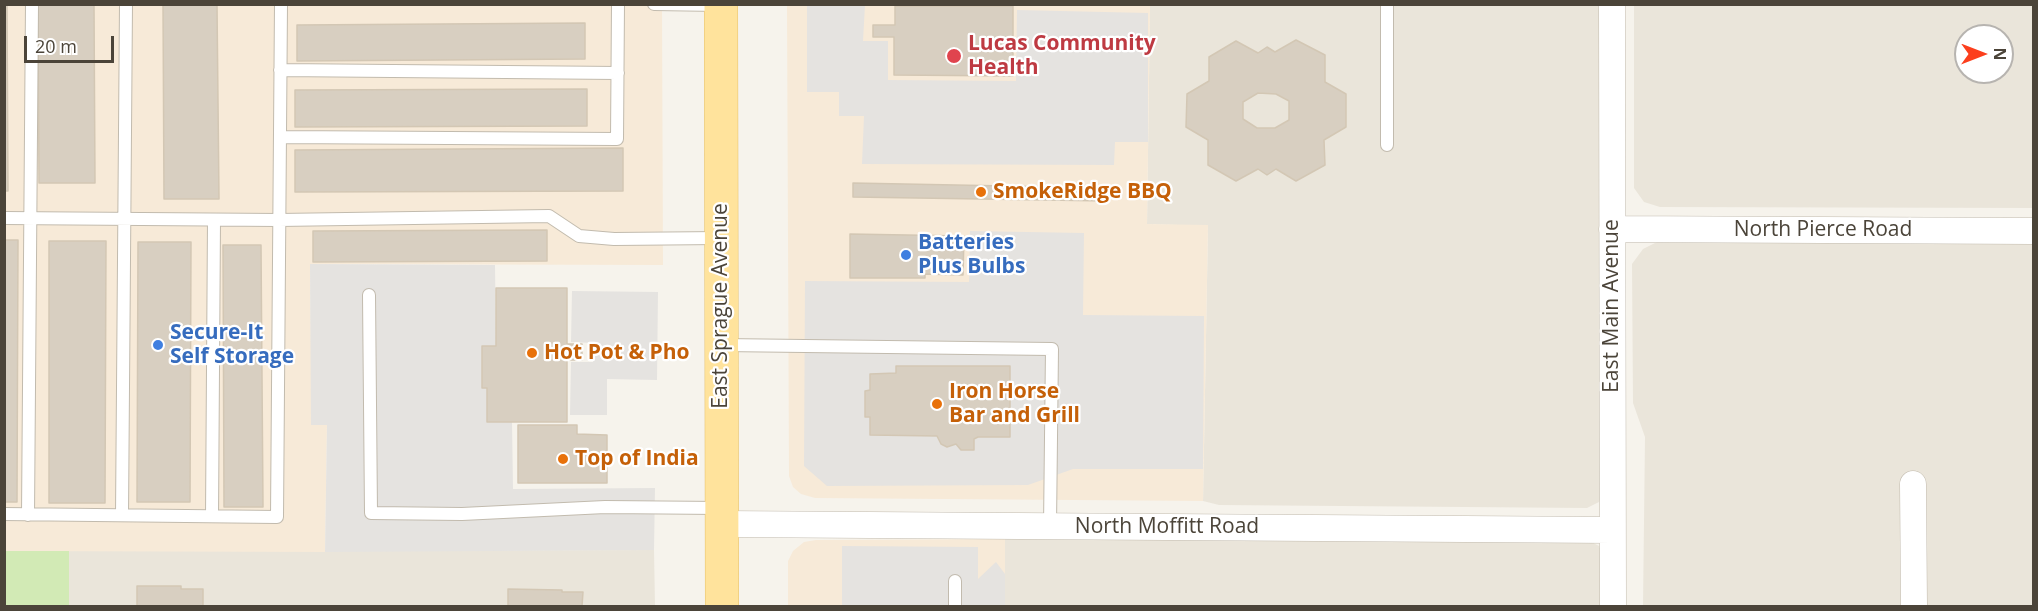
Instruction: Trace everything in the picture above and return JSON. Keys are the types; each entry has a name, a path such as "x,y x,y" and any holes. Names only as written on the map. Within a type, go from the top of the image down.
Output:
{"main road":[{"name":"East Sprague Avenue","path":"721,5 722,606"}],"street":[{"name":"East Main Avenue","path":"1612,4 1613,606"},
{"name":"North Pierce Road","path":"1612,230 2034,231"},
{"path":"1913,484 1914,606"},
{"name":"North Moffitt Road","path":"721,516 1050,526 1612,530"}],"lane":[{"path":"28,515 32,4"},
{"path":"122,515 126,4"},
{"path":"4,514 277,517 281,4"},
{"path":"280,137 617,139 618,4"},
{"path":"654,4 721,5"},
{"path":"1387,4 1387,145"},
{"path":"280,70 618,73"},
{"path":"4,218 279,220 549,216 579,236 614,239 722,238"},
{"path":"212,516 214,220"},
{"path":"369,295 371,513 462,514 605,507 721,516"},
{"path":"721,345 1052,349 1050,526"},
{"path":"954,581 955,606"}],"shaded area":[{"name":"Secure-It Self Storage","path":"5,5 662,5 663,265 310,264 312,425 327,425 325,552 5,551"},
{"path":"787,5 1150,5 1147,224 1208,225 1203,501 815,498 801,494 793,487 789,476"},
{"path":"807,5 865,5 863,41 888,41 888,80 1016,81 1017,10 1148,13 1148,142 1115,142 1114,165 862,164 864,116 839,116 839,92 807,92"},
{"path":"1150,5 1603,5 1605,488 1599,502 1587,508 1219,505 1203,501 1208,226 1147,224"},
{"path":"1634,5 2033,5 2033,208 1660,207 1644,202 1634,188"},
{"path":"970,231 1084,233 1083,315 1204,316 1203,469 1073,469 1028,485 827,486 804,466 805,281 969,282"},
{"path":"1657,242 2033,243 2033,606 1643,606 1645,437 1633,403 1632,264 1643,249"},
{"path":"310,264 495,265 496,346 482,346 482,388 487,388 487,422 512,422 513,489 655,488 654,550 325,552 327,425 311,425"},
{"path":"572,291 658,292 657,380 607,379 607,415 570,415 571,362 593,362 594,343 571,342"},
{"path":"1014,536 1584,538 1599,546 1606,562 1605,606 1005,606 1005,539"},
{"path":"1005,539 1005,606 788,606 788,561 793,551 804,542 816,540"},
{"path":"842,546 978,547 978,579 996,562 1005,574 1005,606 842,606"},
{"path":"654,550 655,606 69,606 69,551"}],"green space":[{"path":"5,551 69,551 69,606 5,606"}],"building":[{"path":"4,4 7,4 8,191 4,191"},
{"path":"38,4 94,4 95,183 39,183"},
{"path":"163,4 217,4 219,199 164,199"},
{"name":"Lucas Community Health","path":"895,6 1013,6 1013,76 894,75 894,37 873,37 873,25 895,25"},
{"path":"585,23 585,59 297,61 297,25"},
{"path":"1296,40 1325,55 1325,82 1346,94 1346,127 1324,140 1325,165 1296,181 1276,169 1267,175 1258,169 1236,181 1208,165 1208,140 1186,127 1187,94 1209,81 1209,57 1236,41 1258,53 1267,47 1275,52","holes":["1258,93 1276,94 1289,101 1289,120 1275,128 1257,128 1243,119 1243,102"]},
{"path":"587,89 587,126 295,127 295,90"},
{"path":"623,148 623,191 295,192 295,150"},
{"name":"SmokeRidge BBQ","path":"853,183 1110,188 1110,195 1109,201 853,197"},
{"path":"547,230 547,261 313,262 313,231"},
{"name":"Batteries Plus Bulbs","path":"850,234 964,236 963,275 925,274 925,278 850,278"},
{"path":"4,240 18,240 17,502 4,502"},
{"path":"49,241 106,241 105,503 49,503"},
{"path":"138,242 191,242 190,502 137,502"},
{"path":"223,245 261,245 263,507 224,507"},
{"name":"Hot Pot & Pho","path":"496,288 567,288 567,344 582,344 582,360 567,360 567,422 487,422 487,388 482,388 482,346 496,346"},
{"name":"Iron Horse Bar and Grill","path":"896,366 1010,366 1010,437 978,437 974,439 974,450 961,450 956,444 947,447 941,444 937,436 870,435 870,417 865,417 865,391 870,390 870,374 896,373"},
{"name":"Top of India","path":"518,425 577,425 577,434 607,435 607,483 518,483"},
{"path":"137,586 181,586 181,589 203,589 203,606 137,606"},
{"path":"508,589 583,592 582,606 508,606"}],"place":[{"name":"Lucas Community Health","path":"954,56"},
{"name":"SmokeRidge BBQ","path":"981,192"},
{"name":"Batteries Plus Bulbs","path":"906,255"},
{"name":"Secure-It Self Storage","path":"158,345"},
{"name":"Hot Pot & Pho","path":"532,353"},
{"name":"Iron Horse Bar and Grill","path":"937,404"},
{"name":"Top of India","path":"563,459"}]}
